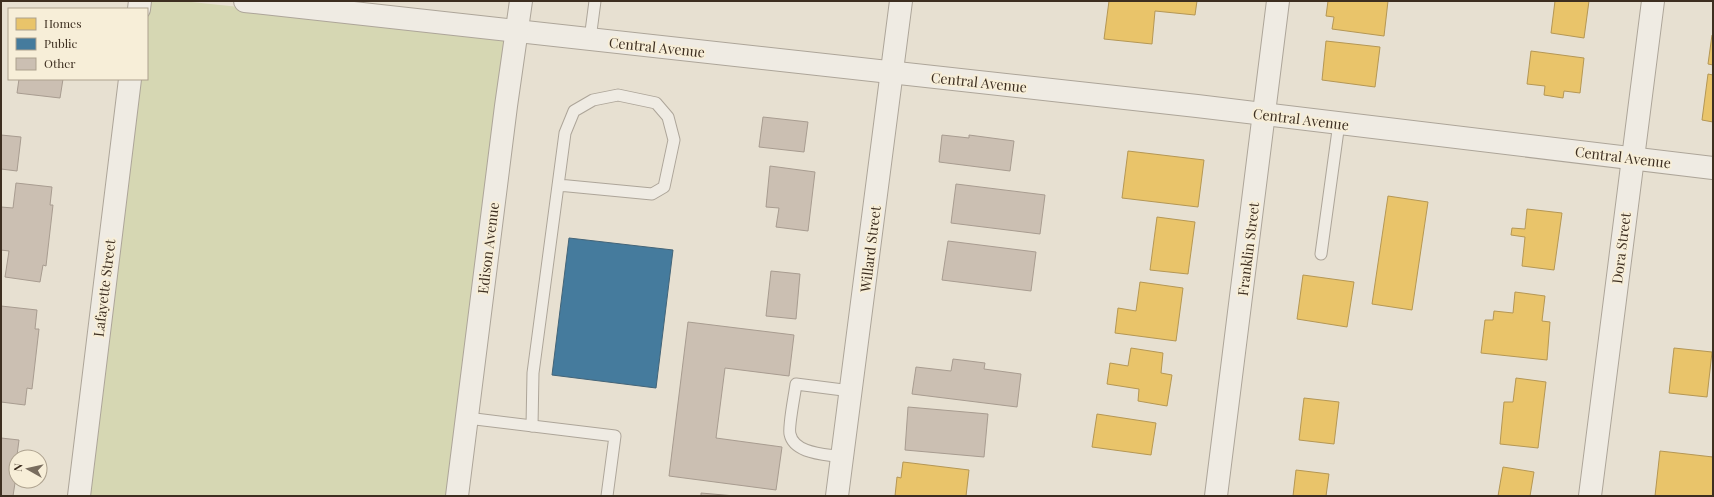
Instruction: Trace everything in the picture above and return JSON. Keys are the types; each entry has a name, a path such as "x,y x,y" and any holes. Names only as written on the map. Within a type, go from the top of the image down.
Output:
{"street":[{"name":"Central Avenue","path":"245,1 892,72 1339,123 1713,168"},
{"name":"Edison Avenue","path":"457,496 506,106 521,1"},
{"name":"Willard Street","path":"837,496 901,1"},
{"name":"Franklin Street","path":"1216,496 1265,115 1278,1"},
{"name":"Dora Street","path":"1590,496 1653,1"},
{"name":"Lafayette Street","path":"79,496 130,80"}],"lane":[{"path":"590,39 595,1"},
{"path":"532,426 533,373 558,185 565,134 574,111 593,100 618,95 656,103 668,117 674,140 664,187 652,194 558,185"},
{"path":"1321,254 1339,123"},
{"path":"842,457 811,452 795,444 789,434 796,384 851,391"},
{"path":"467,418 615,436 607,496"}],"green space":[{"path":"144,1 182,1 510,35 452,496 84,496 135,80 148,80 148,8"}],"building: Homes":[{"path":"1109,1 1197,1 1195,15 1155,11 1152,44 1104,39"},
{"path":"1328,1 1388,1 1384,36 1332,29 1334,17 1326,16"},
{"path":"1555,1 1589,1 1584,38 1551,33"},
{"path":"1713,35 1713,65 1708,64"},
{"path":"1326,41 1380,47 1375,87 1322,80"},
{"path":"1531,51 1584,58 1580,93 1564,91 1563,98 1544,95 1545,86 1527,84"},
{"path":"1708,74 1713,75 1713,122 1702,120"},
{"path":"1128,151 1204,160 1198,207 1122,198"},
{"path":"1388,196 1428,202 1412,310 1372,304"},
{"path":"1527,209 1562,213 1554,270 1522,266 1525,237 1511,235 1512,228 1525,229"},
{"path":"1157,217 1195,222 1188,274 1150,270"},
{"path":"1303,275 1354,282 1347,327 1297,319"},
{"path":"1140,282 1183,288 1176,341 1115,333 1118,308 1136,311"},
{"path":"1515,292 1545,296 1542,321 1550,322 1547,360 1481,353 1485,320 1493,320 1494,311 1513,313"},
{"path":"1131,348 1163,353 1161,373 1172,375 1167,406 1138,401 1139,389 1107,384 1110,363 1128,366"},
{"path":"1674,348 1712,352 1707,397 1669,393"},
{"path":"1516,378 1546,382 1538,448 1500,444 1504,402 1513,402"},
{"path":"1304,398 1339,402 1334,444 1299,440"},
{"path":"1097,414 1156,423 1151,455 1092,447"},
{"path":"1660,451 1713,457 1713,496 1655,496"},
{"path":"903,462 969,470 966,496 895,496 897,477 901,478"},
{"path":"1503,467 1534,472 1530,496 1498,496"},
{"path":"1296,470 1329,474 1326,496 1293,496"}],"building: Public":[{"path":"569,238 673,250 656,388 552,375"}],"building: Other":[{"path":"19,80 63,80 60,98 17,93"},
{"path":"763,117 808,122 804,152 759,147"},
{"path":"1,135 21,137 17,171 1,169"},
{"path":"942,135 969,138 969,135 1014,141 1010,171 939,162"},
{"path":"770,166 815,172 808,231 776,227 779,208 766,207"},
{"path":"16,183 52,187 50,205 53,205 46,266 43,265 40,282 5,277 9,251 1,250 1,207 13,208"},
{"path":"956,184 1045,195 1040,234 951,223"},
{"path":"948,241 1036,252 1031,291 942,280"},
{"path":"771,271 800,274 796,319 766,316"},
{"path":"1,306 37,310 35,329 39,329 32,389 27,388 25,405 1,402"},
{"path":"688,322 794,335 789,376 725,368 716,438 782,447 776,490 669,476"},
{"path":"953,359 985,363 984,369 1021,374 1017,407 912,394 916,367 951,371"},
{"path":"908,407 988,414 984,457 905,450"},
{"path":"1,438 19,440 18,449 8,449 8,489 14,489 13,496 1,496"},
{"path":"701,493 735,496 701,496"}]}
